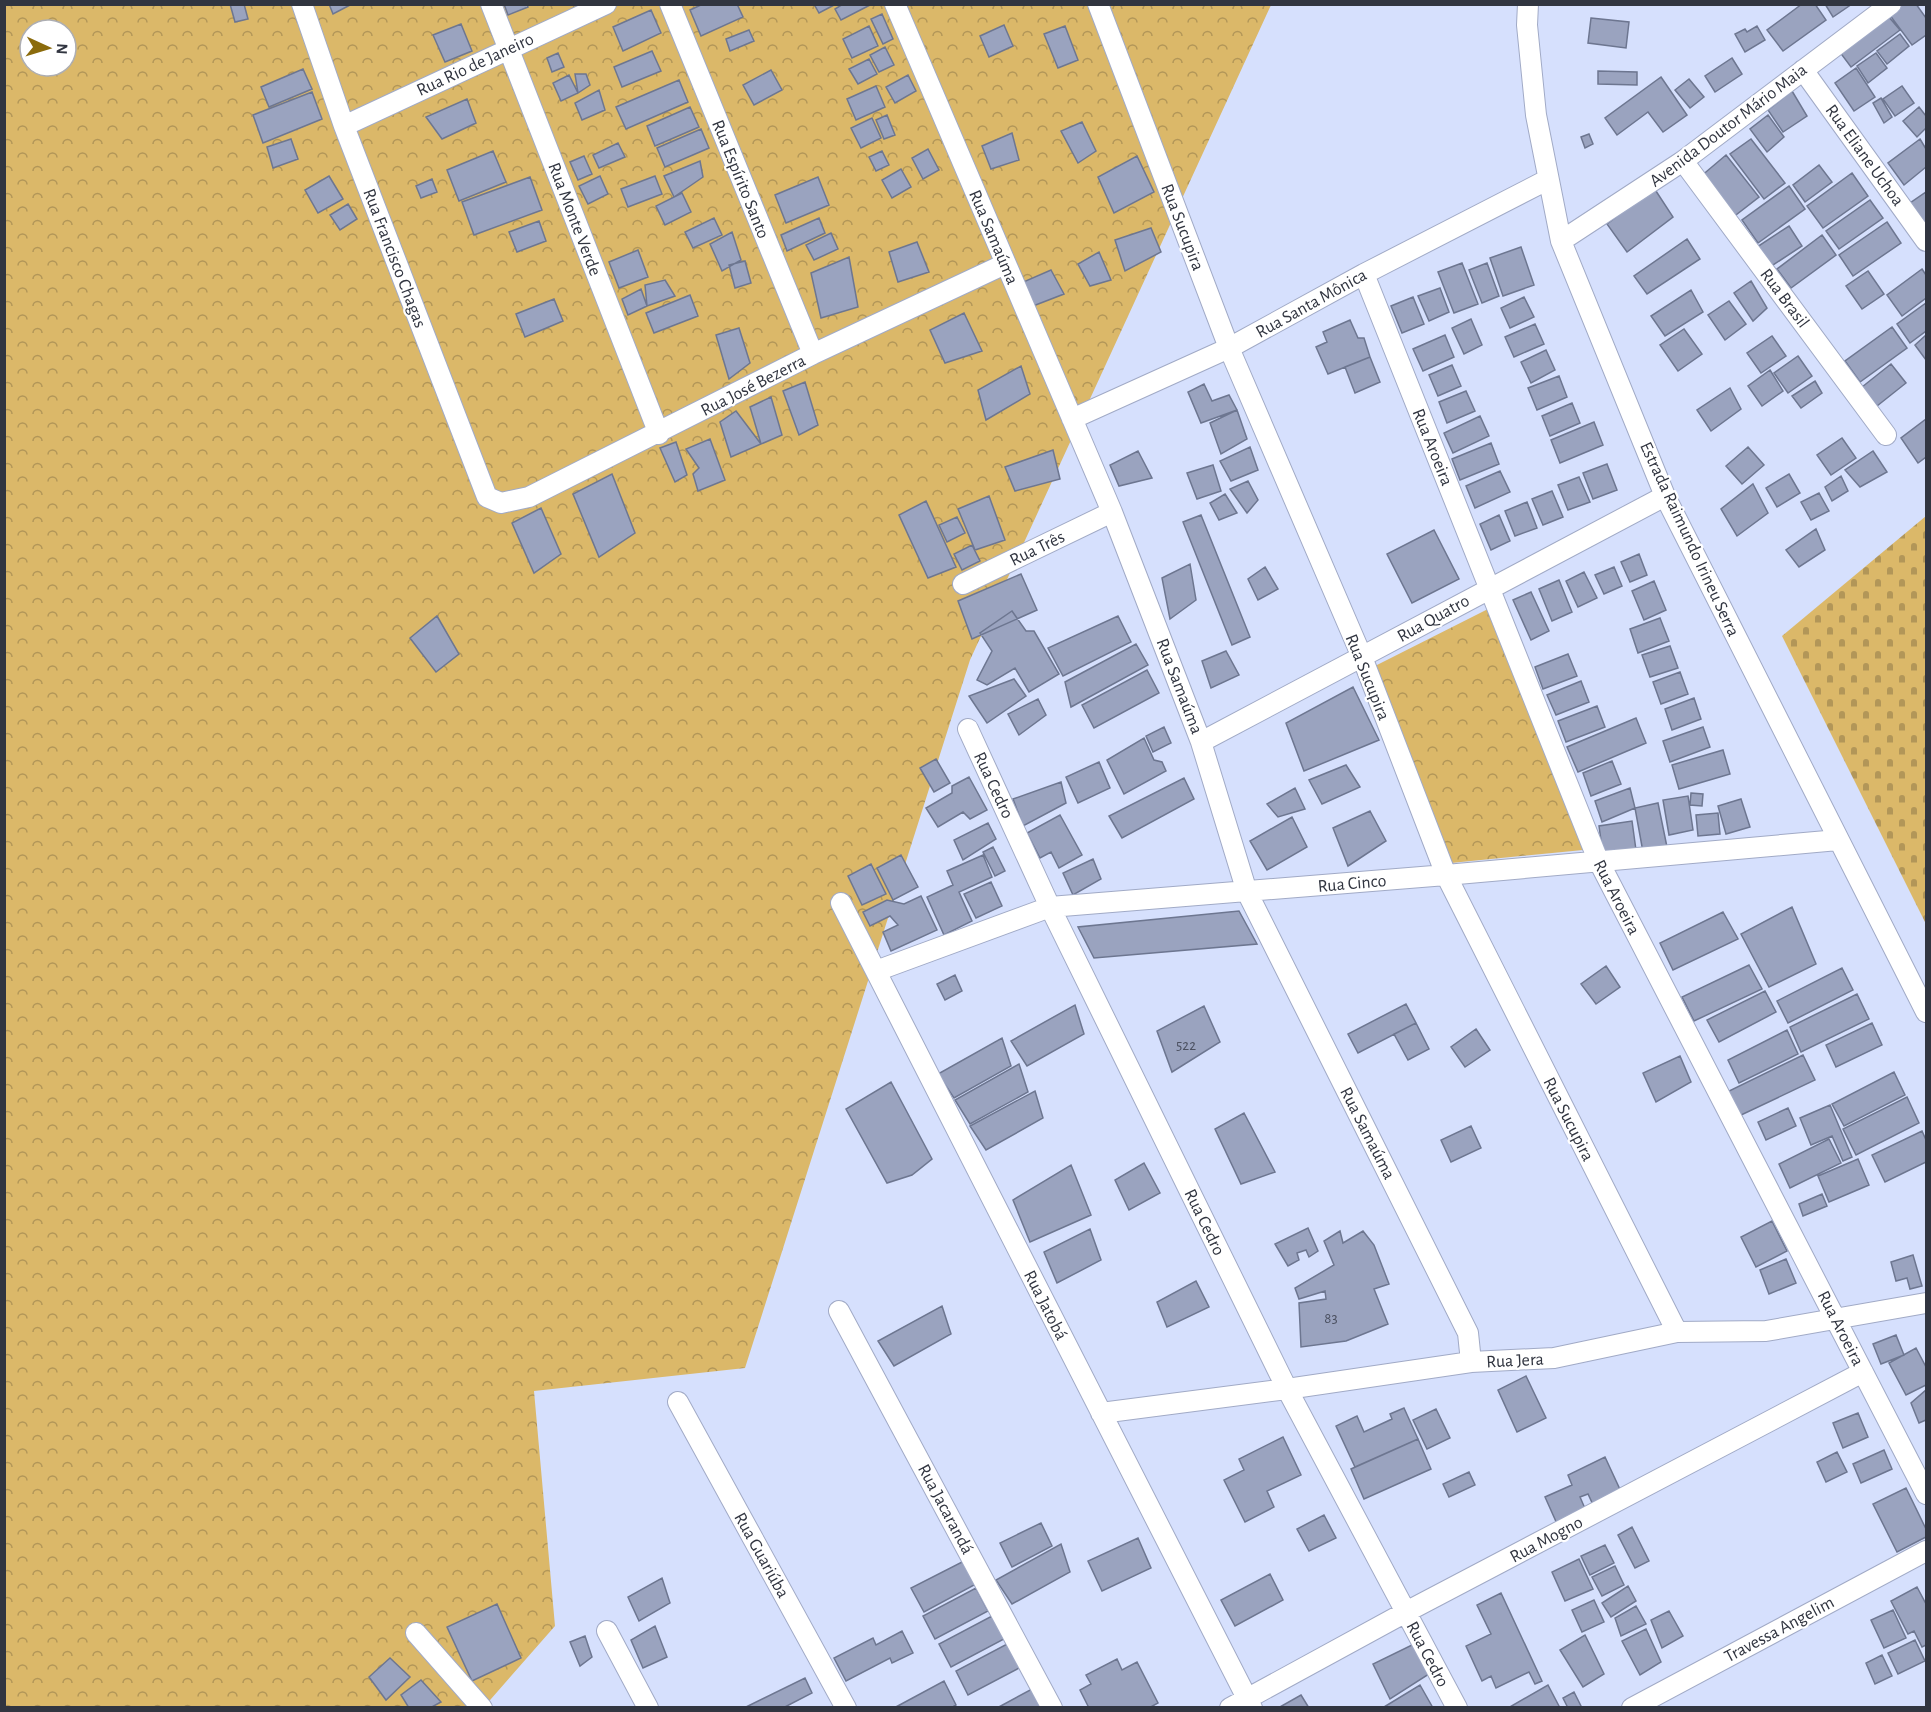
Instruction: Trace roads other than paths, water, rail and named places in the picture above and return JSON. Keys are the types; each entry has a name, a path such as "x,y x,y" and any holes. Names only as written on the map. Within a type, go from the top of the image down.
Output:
{"street":[{"name":"Rua Francisco Chagas","path":"302,4 344,126 487,497 501,503"},
{"name":"Rua Monte Verde","path":"491,4 659,434"},
{"name":"Rua Rio de Janeiro","path":"344,126 606,4"},
{"name":"Rua Espírito Santo","path":"670,4 813,354"},
{"name":"Rua Samaúma","path":"895,4 1112,512 1202,742 1247,892 1468,1333 1471,1362"},
{"name":"Rua Sucupira","path":"1098,4 1229,348 1362,657 1446,875 1677,1332"},
{"name":"Estrada Raimundo Irineu Serra","path":"1528,4 1527,25 1536,115 1547,180 1561,241 1665,496 1926,1012"},
{"name":"Avenida Doutor Mário Maia","path":"1561,241 1683,161 1891,4"},
{"name":"Rua Eliane Uchoa","path":"1803,69 1926,241"},
{"name":"Rua Brasil","path":"1683,161 1886,435"},
{"name":"Rua Santa Mônica","path":"1072,419 1229,348 1364,274 1547,180"},
{"name":"Rua José Bezerra","path":"501,503 529,497 659,434 813,354 1005,264"},
{"name":"Rua Aroeira","path":"1364,274 1598,860 1926,1494"},
{"name":"Rua Quatro","path":"1202,742 1665,496"},
{"name":"Rua Três","path":"963,584 1112,512"},
{"name":"Rua Cedro","path":"968,729 1050,907 1287,1389 1457,1707"},
{"name":"Rua Cinco","path":"876,971 1050,907 1838,840"},
{"name":"Rua Jatobá","path":"841,903 1101,1413 1243,1704"},
{"name":"Rua Jera","path":"1101,1413 1471,1362 1563,1357 1677,1332 1766,1331 1926,1303"},
{"name":"Rua Jacarandá","path":"838,1311 1052,1707"},
{"name":"Rua Mogno","path":"1243,1704 1406,1612 1863,1372"},
{"name":"Rua Guariúba","path":"678,1402 846,1707"},
{"name":"Travessa Angelim","path":"1632,1707 1926,1551"},
{"path":"607,1631 648,1707"},
{"path":"416,1633 482,1707"}]}
